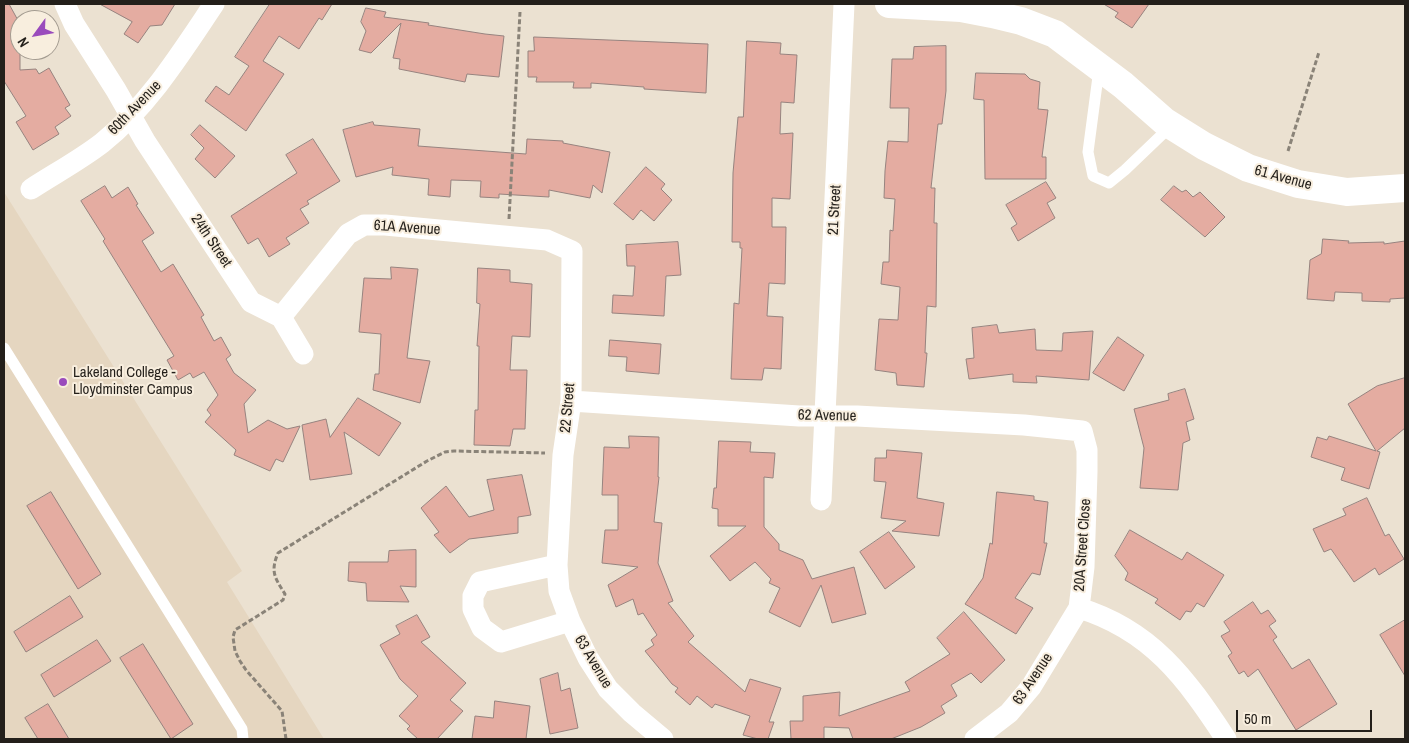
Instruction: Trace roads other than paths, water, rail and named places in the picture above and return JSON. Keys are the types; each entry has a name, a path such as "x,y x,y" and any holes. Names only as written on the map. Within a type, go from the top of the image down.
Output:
{"street":[{"name":"24th Street","path":"65,4 74,24 131,115 145,141 251,302 281,317"},
{"name":"60th Avenue","path":"31,189 101,143 131,115 170,71 214,4"},
{"name":"21 Street","path":"821,500 844,4"},
{"name":"61 Avenue","path":"889,4 961,8 1021,21 1055,34 1099,66 1164,120 1204,146 1248,168 1298,184 1347,192 1405,188"},
{"name":"61A Avenue","path":"281,317 348,234 364,225 385,225 546,240 572,251"},
{"name":"22 Street","path":"557,565 564,444 570,401 572,251"},
{"path":"281,317 303,354"},
{"name":"62 Avenue","path":"570,401 800,416 857,416 1014,424 1082,431"},
{"name":"20A Street Close","path":"1082,431 1087,450 1088,472 1084,567 1079,608 1110,618 1153,648 1192,688 1226,739"},
{"path":"557,565 480,582 473,596 473,608 482,628 501,642 570,621"},
{"name":"63 Avenue","path":"557,565 558,591 588,658 608,689 632,713 663,739"},
{"name":"63 Avenue","path":"975,739 1010,713 1031,687 1079,608"}],"lane":[{"path":"1099,66 1088,152 1093,176 1109,183 1126,170 1172,125"},
{"path":"4,348 242,729 243,739"}],"place":[{"name":"Lakeland College - Lloydminster Campus","path":"63,382"}]}
